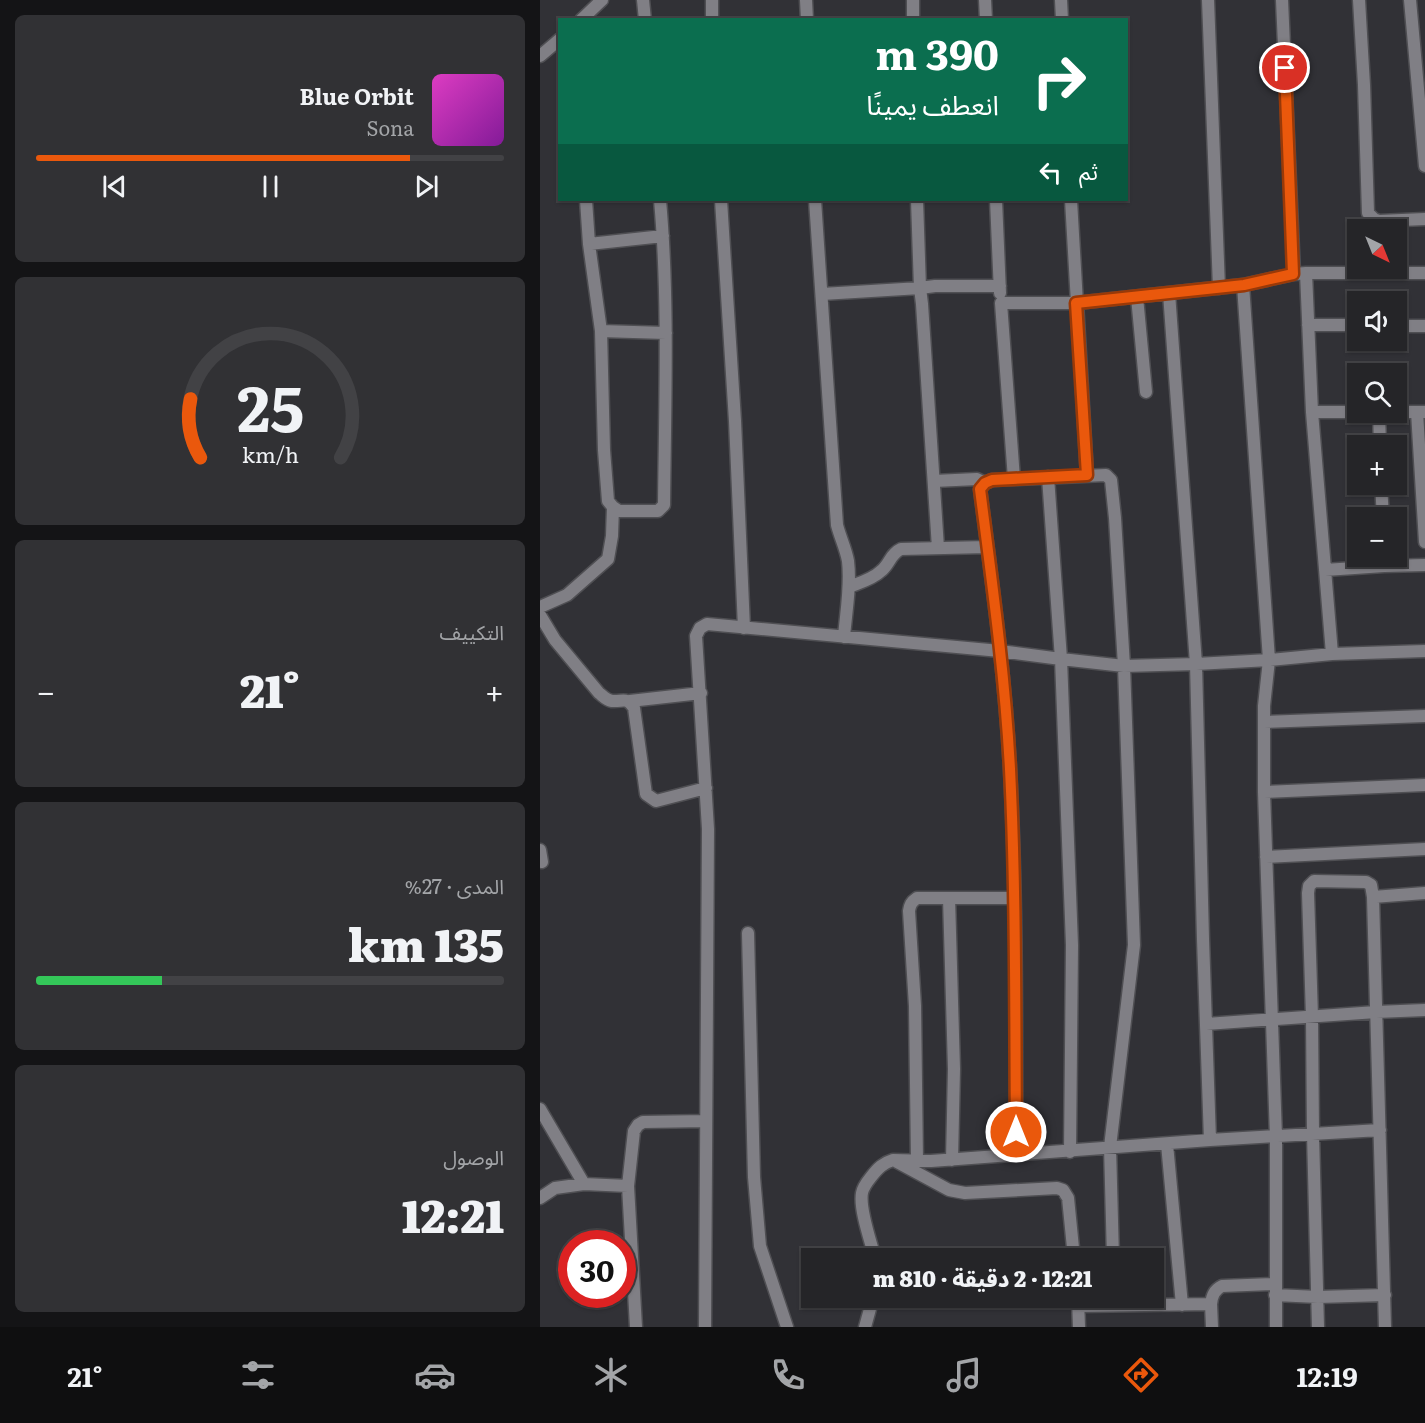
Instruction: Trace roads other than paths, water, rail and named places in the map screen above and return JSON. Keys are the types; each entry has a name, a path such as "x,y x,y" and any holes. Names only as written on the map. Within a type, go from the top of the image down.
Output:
{"street":[{"path":"583,18 602,0"},
{"path":"643,0 645,18"},
{"path":"712,0 712,18"},
{"path":"806,0 807,18"},
{"path":"913,0 913,18"},
{"path":"985,0 986,18"},
{"path":"1061,0 1062,18"},
{"path":"1208,0 1219,288"},
{"path":"1282,0 1300,273 1308,325 1312,412 1332,654"},
{"path":"1359,0 1368,213 1379,221 1425,219"},
{"path":"1410,0 1425,166"},
{"path":"540,56 558,41"},
{"path":"586,201 589,244 601,331 604,450 608,501 619,511 658,510 664,505 666,333 660,201"},
{"path":"721,201 735,421 744,628"},
{"path":"815,201 837,525 848,559 849,587 844,637"},
{"path":"917,201 920,288 938,548"},
{"path":"996,201 1014,479"},
{"path":"1071,201 1087,475"},
{"path":"589,244 663,236"},
{"path":"1001,303 1076,303 1137,297 1244,285 1300,273 1425,273"},
{"path":"1244,285 1269,660 1264,706 1264,792 1276,1137 1276,1327"},
{"path":"822,294 935,286 1000,286"},
{"path":"1169,293 1196,664 1210,1140"},
{"path":"1137,297 1146,392"},
{"path":"1308,325 1347,325"},
{"path":"1407,326 1425,326"},
{"path":"601,331 666,333"},
{"path":"1312,412 1347,412"},
{"path":"1421,412 1425,542"},
{"path":"1016,1155 1015,951 1010,768 1000,651 980,489 992,480 1106,474 1111,480 1115,518 1124,666 1134,945 1110,1147 1113,1248"},
{"path":"1048,477 1061,659 1072,945 1070,1152"},
{"path":"934,482 977,479 985,483"},
{"path":"540,607 567,595 608,559 613,507"},
{"path":"849,587 881,572 895,551 901,549 987,547"},
{"path":"1407,563 1425,565"},
{"path":"1325,570 1347,567"},
{"path":"540,615 555,640 605,699 630,701 700,693"},
{"path":"705,1327 708,829 696,636 700,628 707,624 1000,651 1124,666 1425,651"},
{"path":"630,701 634,708 646,794 656,801 706,788"},
{"path":"1264,722 1425,716"},
{"path":"1264,792 1425,785"},
{"path":"1266,857 1425,849"},
{"path":"1318,1327 1308,893 1309,886 1314,881 1366,882 1371,885 1373,897 1385,1327"},
{"path":"1373,897 1425,893"},
{"path":"918,1161 915,1006 910,905 917,898 1014,898"},
{"path":"949,898 954,1069 952,1160"},
{"path":"748,933 754,1178 760,1246 787,1327"},
{"path":"1206,1024 1425,1010"},
{"path":"540,1109 584,1184"},
{"path":"636,1327 628,1186 634,1131 643,1122 706,1121"},
{"path":"873,1248 861,1196 864,1187 879,1167 886,1162 952,1160 1110,1147 1380,1130"},
{"path":"1167,1144 1182,1305"},
{"path":"894,1161 949,1190 965,1193 1057,1188 1063,1190 1068,1198 1073,1248"},
{"path":"540,1198 555,1188 584,1184 628,1186"},
{"path":"1212,1327 1210,1304 1217,1288 1222,1286 1275,1290 1318,1297 1385,1295"},
{"path":"1164,1304 1210,1304"},
{"path":"865,1327 870,1308"},
{"path":"1078,1308 1079,1327"}]}
